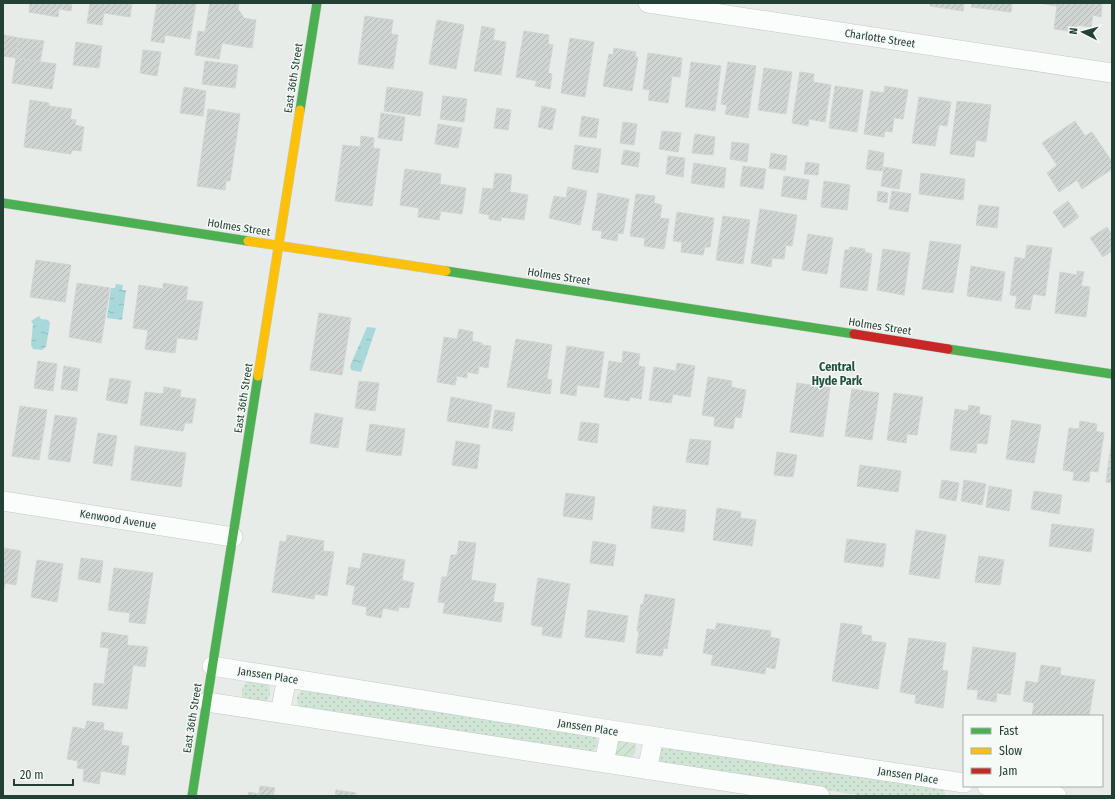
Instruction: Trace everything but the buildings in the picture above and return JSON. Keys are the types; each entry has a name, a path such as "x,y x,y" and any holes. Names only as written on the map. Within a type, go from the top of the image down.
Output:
{"street":[{"name":"East 36th Street","path":"192,796 317,3"},
{"name":"Charlotte Street","path":"648,3 1112,73"},
{"name":"Holmes Street","path":"3,203 1112,374"},
{"name":"Kenwood Avenue","path":"3,501 233,536"},
{"name":"Janssen Place","path":"212,666 959,787"},
{"path":"280,713 287,678"},
{"path":"207,702 820,796"},
{"path":"604,762 611,730"},
{"path":"647,770 654,737"},
{"path":"993,790 1057,796"}],"green space":[{"path":"248,680 267,683 270,689 270,694 264,704 244,701 242,689"},
{"path":"304,689 596,736 597,744 596,748 590,753 300,708 297,703 297,697"},
{"path":"617,740 634,741 636,750 631,758 617,757 615,754"},
{"path":"661,744 943,788 945,796 865,796 664,765 656,762"}],"water":[{"path":"116,284 123,285 122,290 126,290 122,320 107,318 111,288 115,288"},
{"path":"39,316 41,319 48,320 50,323 46,347 42,350 33,349 31,345 33,324 31,321"},
{"path":"367,327 376,328 361,372 351,370 350,366"}],"traffic: fast":[{"path":"300,110 317,3"},
{"path":"3,203 248,241"},
{"path":"446,271 854,334"},
{"path":"948,349 1112,374"},
{"path":"192,796 258,376"}],"traffic: slow":[{"path":"258,376 300,110"},
{"path":"248,241 446,271"}],"traffic: jam":[{"path":"854,334 948,349"}],"district":[{"name":"Central Hyde Park","path":"837,374"}]}
